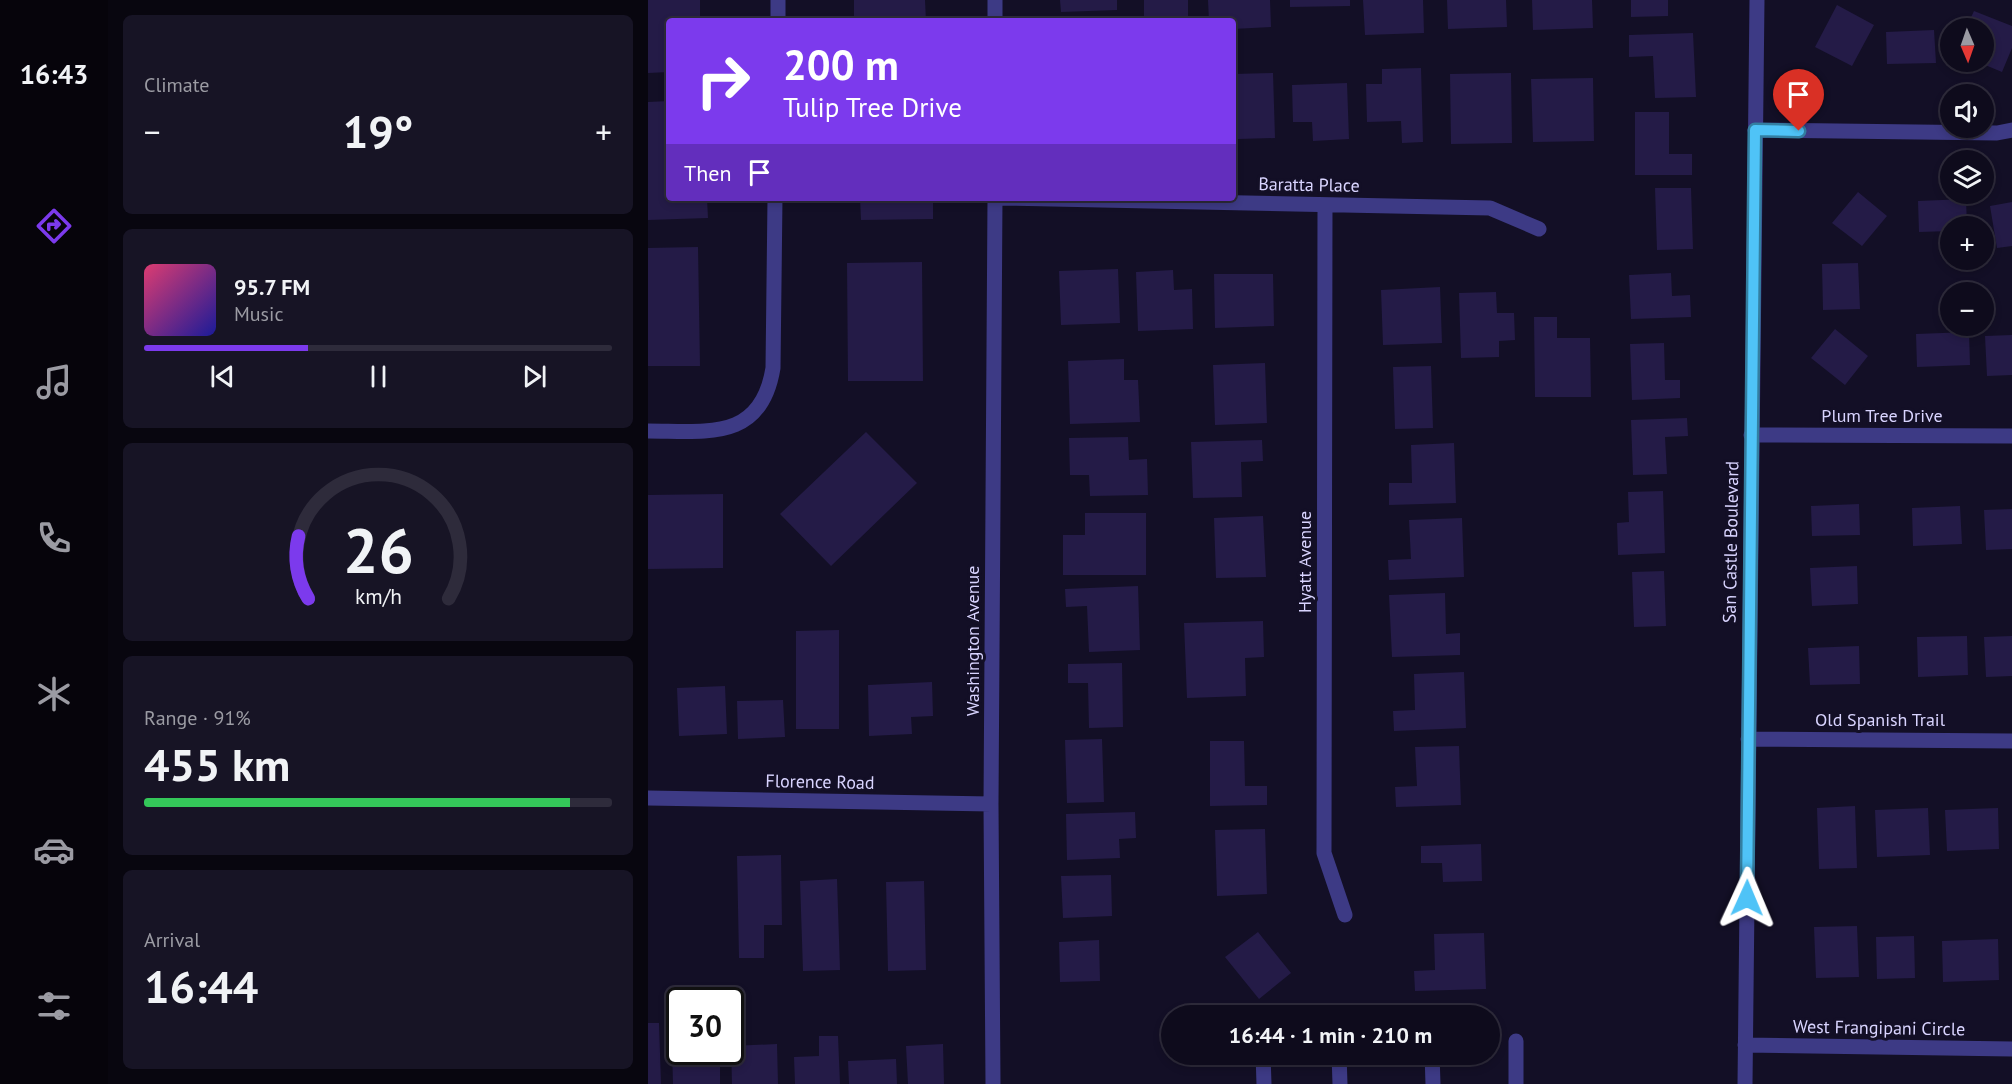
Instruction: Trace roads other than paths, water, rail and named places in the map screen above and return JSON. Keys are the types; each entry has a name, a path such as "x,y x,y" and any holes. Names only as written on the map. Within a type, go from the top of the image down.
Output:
{"street":[{"path":"777,18 778,0"},
{"path":"995,0 995,18"},
{"name":"San Castle Boulevard","path":"1744,1084 1756,0"},
{"path":"1755,130 1996,133 2012,130"},
{"path":"648,430 711,431 730,428 747,418 761,405 770,387 773,368 775,201"},
{"name":"Washington Avenue","path":"993,1084 991,804 995,201"},
{"name":"Baratta Place","path":"1140,201 1490,208 1539,229"},
{"name":"Hyatt Avenue","path":"1325,205 1324,853 1345,915"},
{"name":"Plum Tree Drive","path":"1751,435 2012,436"},
{"name":"Old Spanish Trail","path":"1748,739 2012,741"},
{"name":"Florence Road","path":"648,798 991,804"},
{"path":"1516,1041 1516,1084"},
{"name":"West Frangipani Circle","path":"1745,1045 2012,1049"},
{"path":"1263,1065 1264,1084"},
{"path":"1340,1065 1341,1084"},
{"path":"1432,1065 1432,1084"}]}
